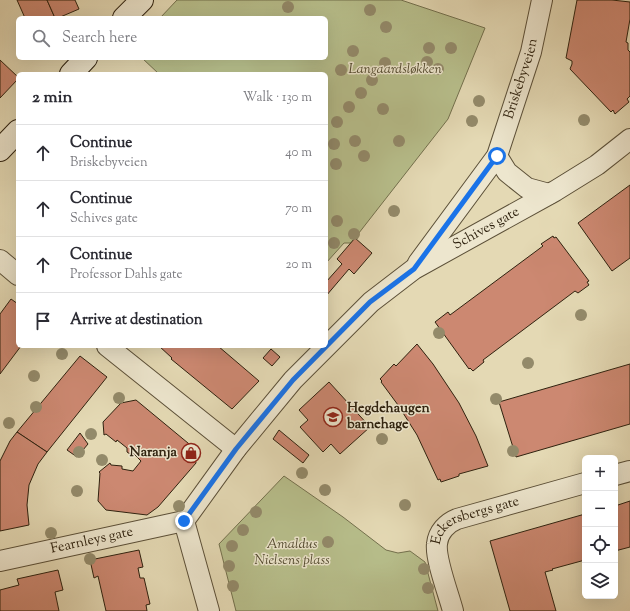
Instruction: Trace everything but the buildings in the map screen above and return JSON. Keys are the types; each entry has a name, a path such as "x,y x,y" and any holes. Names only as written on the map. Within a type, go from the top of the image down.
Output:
{"street":[{"path":"126,16 142,0"},
{"name":"Briskebyveien","path":"414,269 497,156 531,52 542,0"},
{"path":"73,72 84,60"},
{"path":"0,150 16,133"},
{"name":"Schives gate","path":"328,345 370,302 414,269 597,165 630,139"},
{"path":"497,156 507,172 527,188 548,194"},
{"path":"0,260 16,272"},
{"path":"110,348 236,449"},
{"name":"Schives gate","path":"184,521 236,449 293,380 325,348"},
{"path":"618,474 630,471"},
{"name":"Eckersbergs gate","path":"453,611 437,552 438,538 450,522 582,485"},
{"path":"184,521 209,611"},
{"name":"Fearnleys gate","path":"0,561 184,521"}],"green space":[{"name":"Langaardsløkken","path":"177,0 401,0 485,28 448,119 351,243 344,243 328,261 328,72 157,72 144,60 328,60 328,16 162,16"},
{"name":"Amaldus Nielsens plass","path":"284,476 343,517 386,550 398,553 410,551 425,562 438,611 236,611 219,544"}],"place":[{"name":"Hegdehaugen barnehage","path":"333,417"},
{"name":"Naranja","path":"191,453"}],"route":[{"path":"184,521 236,449 293,380 370,302 414,269 497,156"}]}
